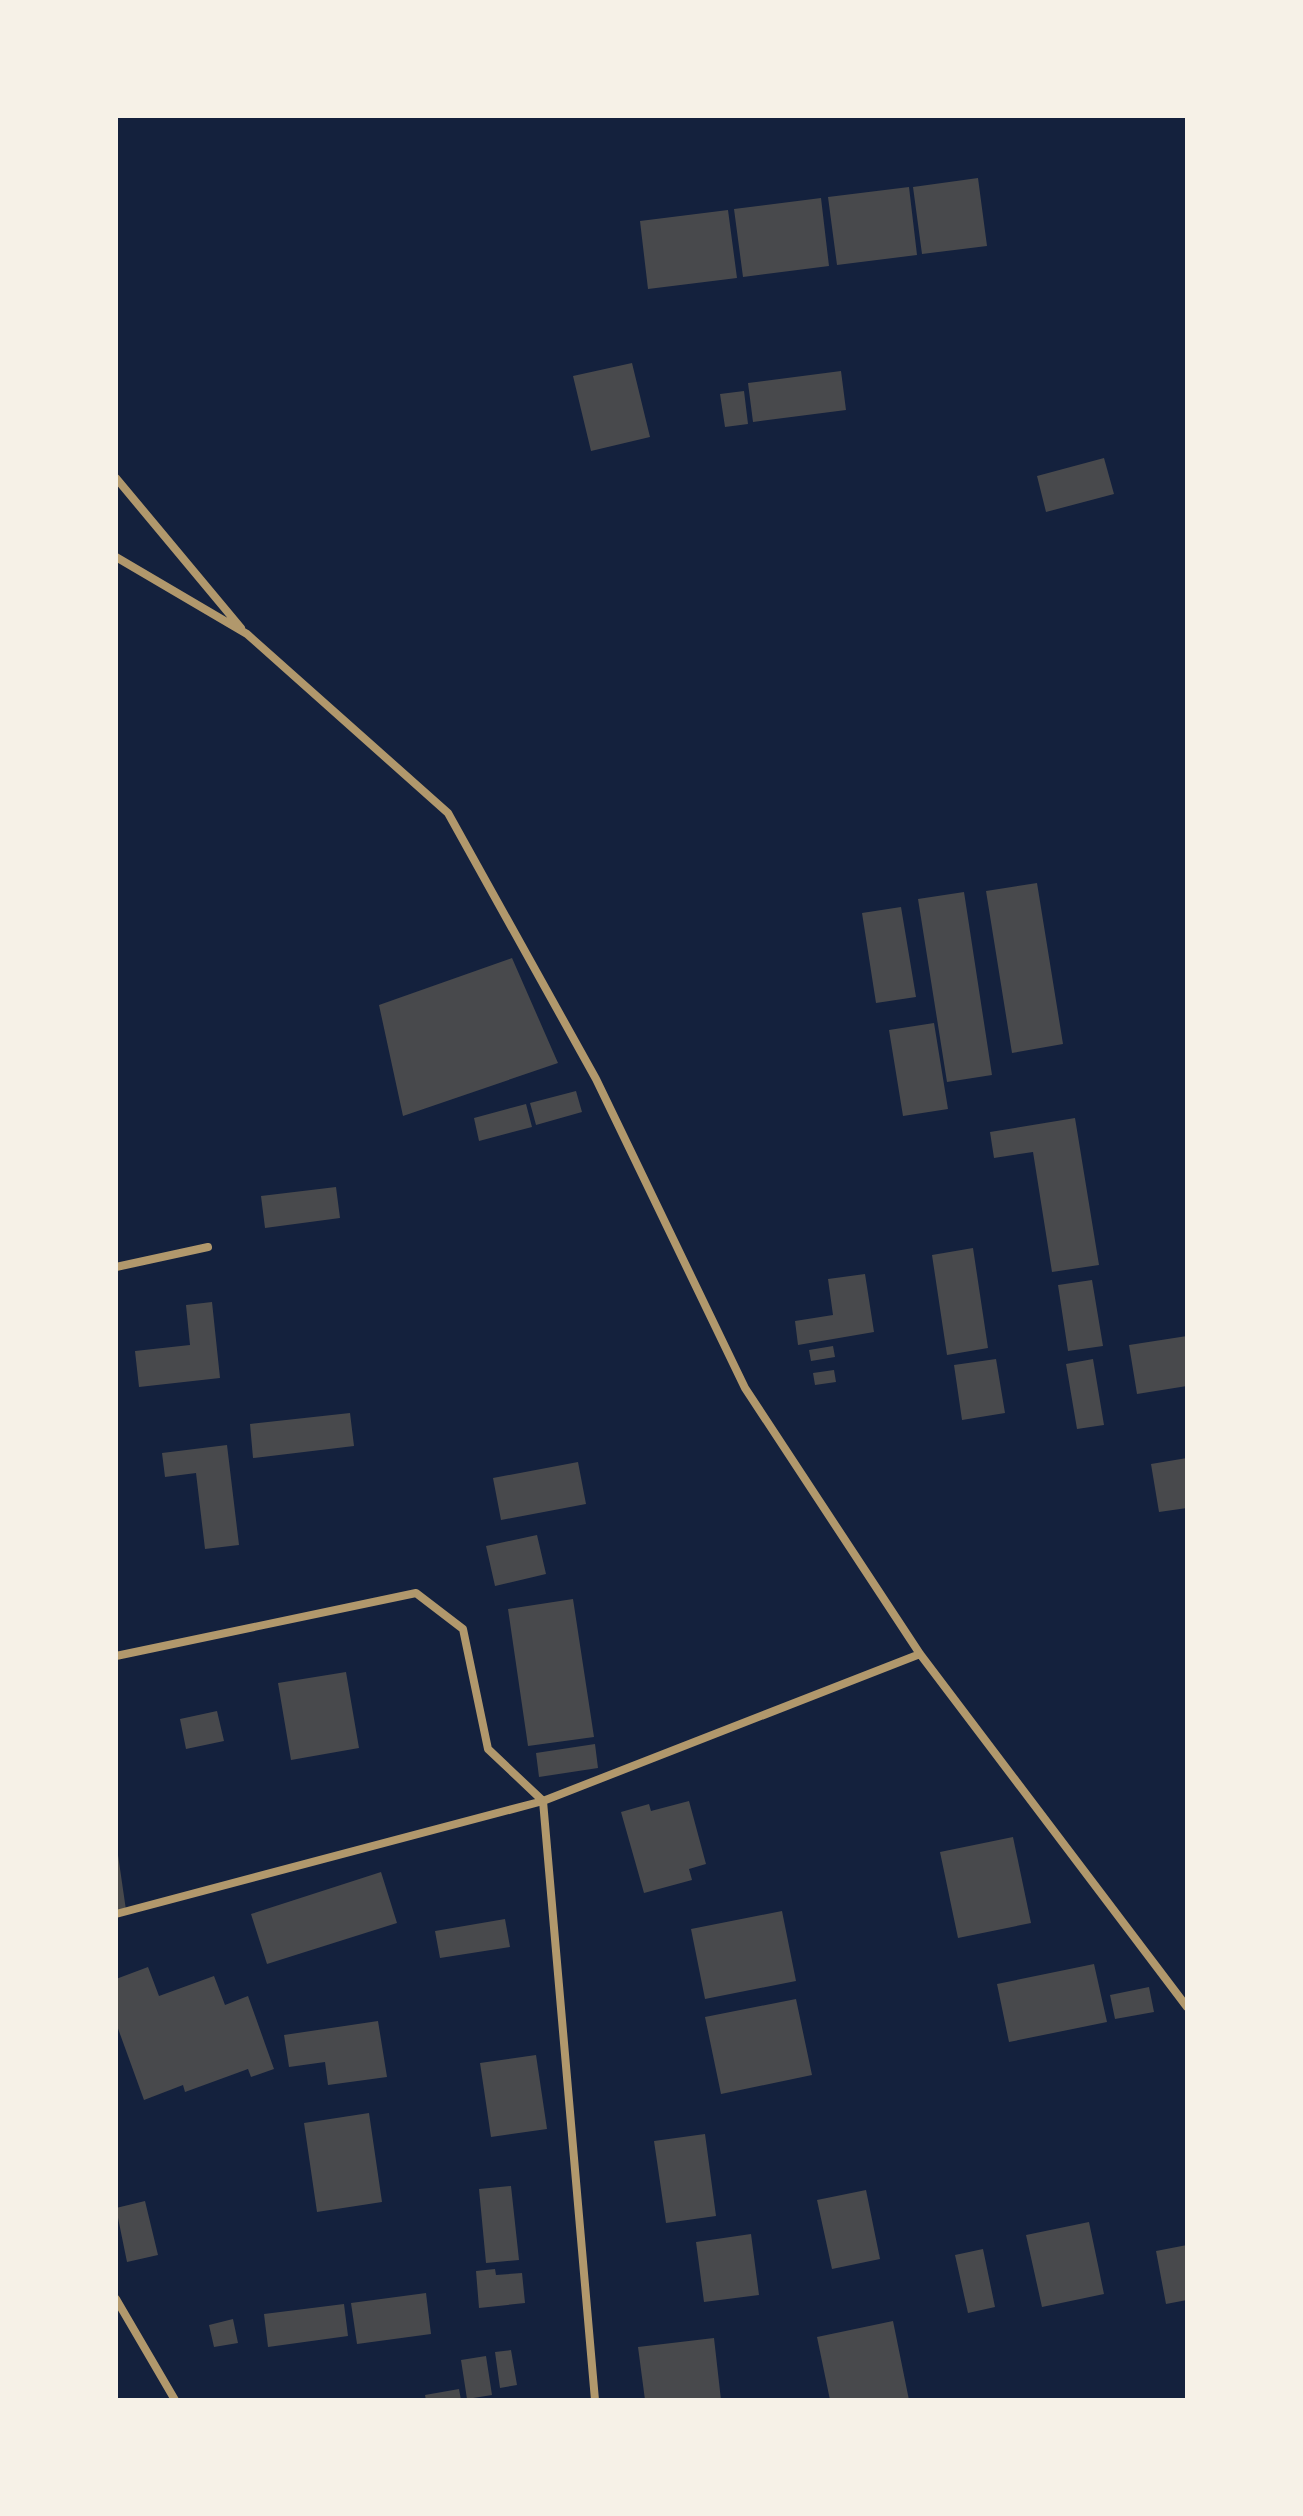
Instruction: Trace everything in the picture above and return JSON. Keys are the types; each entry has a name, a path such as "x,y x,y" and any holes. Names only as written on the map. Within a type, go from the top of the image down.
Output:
{"street":[{"path":"116,478 247,634 448,813 596,1079 745,1388 920,1654 1187,2007"},
{"path":"116,557 247,634"},
{"path":"116,1267 208,1247"},
{"path":"116,1656 416,1593 463,1629 488,1749 543,1801 595,2400"},
{"path":"116,1914 543,1801 920,1654"},
{"path":"116,2299 175,2400"}],"building":[{"path":"978,178 987,246 922,254 913,187"},
{"path":"909,187 917,255 837,265 828,197"},
{"path":"821,198 829,266 743,277 734,209"},
{"path":"728,210 737,278 648,289 640,221"},
{"path":"632,363 650,437 591,451 573,376"},
{"path":"841,371 846,410 753,422 748,383"},
{"path":"744,391 748,424 725,427 720,394"},
{"path":"1104,458 1114,494 1046,512 1037,476"},
{"path":"1037,883 1063,1044 1012,1053 986,891"},
{"path":"964,892 992,1075 947,1082 918,899"},
{"path":"901,907 916,997 876,1003 862,913"},
{"path":"512,958 558,1063 403,1116 379,1005"},
{"path":"934,1023 948,1109 903,1116 889,1030"},
{"path":"576,1091 582,1112 536,1125 530,1103"},
{"path":"526,1104 532,1127 479,1141 474,1118"},
{"path":"1075,1118 1099,1265 1052,1272 1033,1152 994,1158 990,1132"},
{"path":"336,1187 340,1218 265,1228 261,1196"},
{"path":"973,1248 988,1348 947,1355 932,1255"},
{"path":"865,1274 874,1332 798,1345 795,1321 833,1315 828,1279"},
{"path":"1092,1280 1103,1346 1068,1351 1058,1285"},
{"path":"212,1302 220,1378 139,1387 135,1351 190,1345 186,1305"},
{"path":"1187,1336 1187,1386 1137,1394 1129,1345"},
{"path":"833,1346 835,1357 811,1361 809,1350"},
{"path":"996,1359 1005,1413 962,1420 954,1365"},
{"path":"1093,1359 1104,1425 1077,1429 1066,1364"},
{"path":"834,1370 836,1382 815,1385 813,1373"},
{"path":"350,1413 354,1446 253,1458 250,1424"},
{"path":"227,1445 239,1545 205,1549 196,1473 165,1477 162,1453"},
{"path":"1187,1458 1187,1508 1159,1512 1151,1464"},
{"path":"578,1462 586,1504 501,1520 493,1478"},
{"path":"537,1535 546,1574 495,1586 486,1546"},
{"path":"573,1599 594,1737 528,1746 508,1609"},
{"path":"346,1672 359,1748 291,1760 278,1683"},
{"path":"217,1711 224,1741 186,1749 180,1719"},
{"path":"595,1744 598,1768 539,1777 536,1753"},
{"path":"689,1801 706,1864 689,1869 692,1880 644,1893 621,1812 649,1804 651,1811"},
{"path":"1013,1837 1031,1923 958,1938 940,1852"},
{"path":"116,1856 126,1910 116,1912"},
{"path":"381,1872 397,1923 267,1964 251,1914"},
{"path":"782,1911 796,1981 705,1999 691,1929"},
{"path":"505,1919 510,1947 440,1958 435,1931"},
{"path":"1094,1964 1107,2022 1009,2042 997,1984"},
{"path":"148,1967 159,1996 214,1976 225,2005 248,1996 274,2069 251,2077 248,2069 185,2092 183,2085 144,2100 116,2023 116,1979"},
{"path":"1149,1987 1154,2012 1115,2019 1110,1995"},
{"path":"796,1999 812,2075 721,2094 705,2017"},
{"path":"378,2021 387,2077 328,2085 325,2062 289,2067 284,2035"},
{"path":"536,2055 547,2129 491,2137 480,2063"},
{"path":"369,2113 382,2202 317,2212 304,2123"},
{"path":"705,2134 716,2216 666,2223 654,2141"},
{"path":"511,2186 519,2260 486,2263 479,2189"},
{"path":"866,2190 880,2259 832,2269 817,2200"},
{"path":"145,2201 158,2255 127,2262 116,2208"},
{"path":"1089,2222 1104,2294 1042,2307 1026,2235"},
{"path":"751,2234 759,2295 704,2302 696,2242"},
{"path":"1187,2245 1187,2300 1166,2304 1156,2251"},
{"path":"983,2249 995,2307 968,2313 955,2255"},
{"path":"495,2269 496,2275 522,2273 525,2303 479,2308 476,2271"},
{"path":"426,2293 431,2334 357,2344 351,2303"},
{"path":"344,2304 348,2336 268,2347 264,2314"},
{"path":"233,2319 238,2343 214,2347 209,2325"},
{"path":"893,2321 909,2400 830,2400 817,2337"},
{"path":"714,2338 721,2400 645,2400 638,2347"},
{"path":"511,2350 517,2385 500,2388 495,2352"},
{"path":"486,2356 492,2395 467,2399 461,2360"},
{"path":"459,2389 461,2400 426,2400 425,2395"}]}
